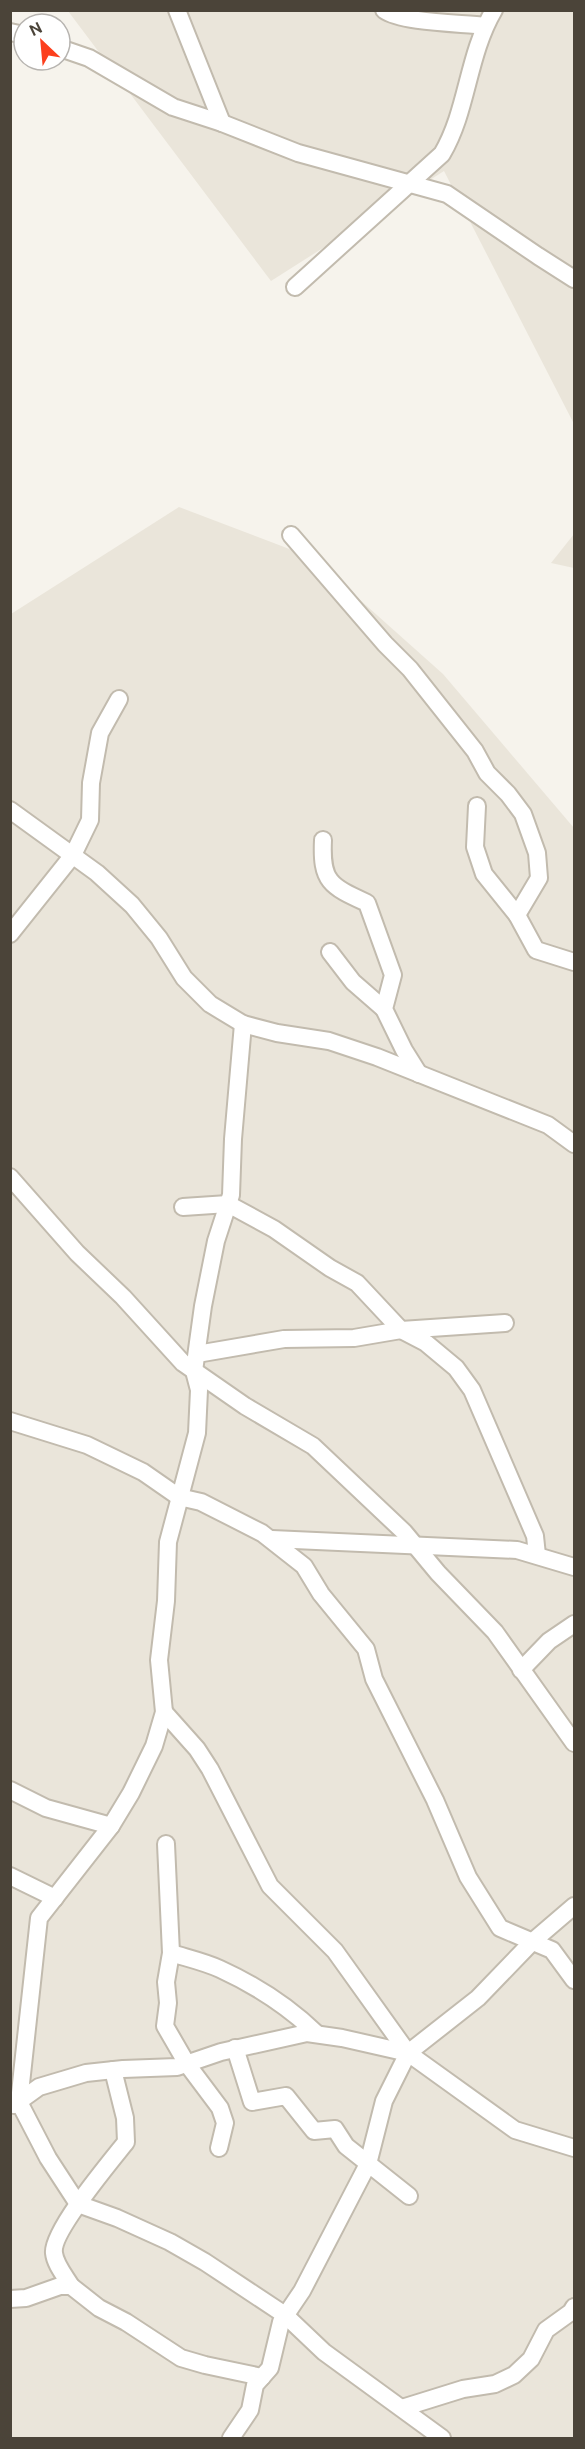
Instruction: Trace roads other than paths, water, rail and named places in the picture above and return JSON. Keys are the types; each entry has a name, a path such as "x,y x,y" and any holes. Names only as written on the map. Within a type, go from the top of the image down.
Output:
{"street":[{"path":"177,10 222,123"},
{"path":"384,10 390,15 411,19 485,26"},
{"path":"295,287 442,154 453,135 468,74 485,26 494,10"},
{"path":"72,52 89,58 173,107 222,123 298,153 447,194 574,279"},
{"path":"291,535 385,644 410,669 475,751 487,773 508,794 523,814 537,853 539,878 517,915"},
{"path":"10,934 73,855 90,820 91,783 100,733 119,699"},
{"path":"477,806 475,847 484,874 517,915 536,950 574,962"},
{"path":"10,810 97,873 132,905 159,938 184,978 210,1004 243,1024 277,1033 329,1041 377,1057 548,1125 574,1144"},
{"path":"323,840 322,862 327,879 341,891 367,903 386,952 393,975 384,1009"},
{"path":"330,951 353,982 384,1009 404,1050 419,1074"},
{"path":"243,1024 233,1139 231,1195 216,1241 195,1362 199,1390 197,1433 168,1542 166,1601 159,1660 164,1712 154,1746 131,1793 111,1826 39,1918 15,2105 78,2204 117,2218 170,2242 285,2315 324,2352 442,2439"},
{"path":"10,1177 77,1253 123,1297 183,1363 195,1362 284,1339 354,1338 401,1330 505,1323"},
{"path":"183,1207 228,1204 274,1229 330,1268 357,1283 401,1330 426,1343 456,1368 472,1390 535,1536 537,1555"},
{"path":"195,1362 245,1406 313,1446 371,1500 495,1632 574,1743"},
{"path":"10,1406 15,1422 87,1445 142,1472 179,1497 201,1502 272,1539 304,1566 321,1594 366,1649 374,1679 435,1800 468,1876 500,1928 552,1950 574,1980"},
{"path":"272,1539 508,1549 537,1555 574,1567"},
{"path":"521,1670 549,1641 574,1624"},
{"path":"164,1712 197,1749 210,1769 270,1886 334,1951 408,2053 515,2130 574,2148"},
{"path":"10,1790 46,1809 111,1826"},
{"path":"166,1844 171,1953 166,1982 168,2003 165,2026 187,2064 220,2108 225,2123 219,2148"},
{"path":"10,1876 55,1898"},
{"path":"231,2439 250,2410 255,2385 270,2368 281,2322 302,2291 368,2163 384,2101 408,2053 478,1998 532,1942 574,1906"},
{"path":"171,1953 218,1968 250,1985 300,2018 317,2034"},
{"path":"15,2105 39,2087 86,2073 177,2067 235,2048 307,2033 408,2053"},
{"path":"235,2048 252,2102 286,2096 314,2131 335,2129 346,2146 409,2196"},
{"path":"112,2070 125,2118 126,2142 78,2204 54,2252 71,2286 99,2308 126,2322 181,2358 262,2377"},
{"path":"10,2299 26,2298 60,2286 71,2286"},
{"path":"402,2408 464,2389 495,2384 514,2375 531,2359 546,2330 571,2312 574,2307"}]}
